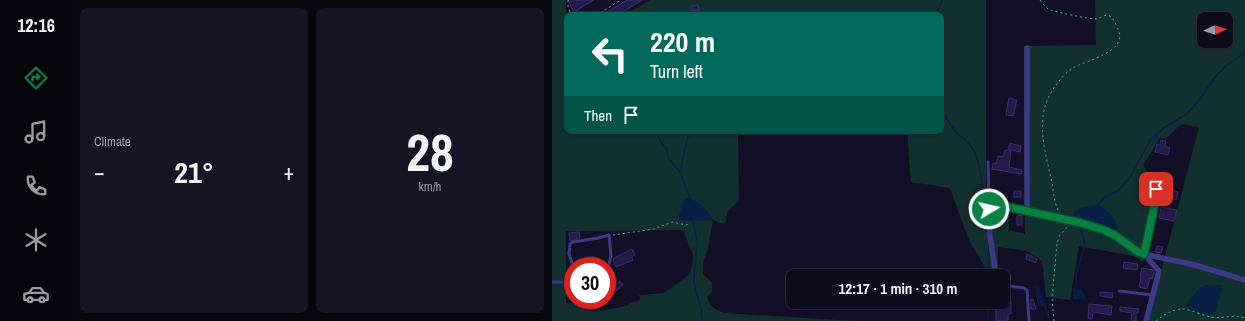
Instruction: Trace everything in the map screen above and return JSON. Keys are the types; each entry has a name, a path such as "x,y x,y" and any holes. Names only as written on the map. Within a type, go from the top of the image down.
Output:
{"street":[{"path":"1027,48 1028,211"},
{"path":"994,269 990,236 989,209 990,206 995,204 1088,224 1109,232 1138,252 1145,255 1195,265 1245,280"},
{"path":"1145,255 1158,271 1146,321"}],"lane":[{"path":"988,162 989,200 992,205"},
{"path":"1145,255 1154,208 1156,185"},
{"path":"570,257 570,244 572,242 609,236 610,257"},
{"path":"552,282 564,282"},
{"path":"1010,286 1024,288 1027,290 1028,321"},
{"path":"1119,291 1152,295"}],"path":[{"path":"568,0 570,12"},
{"path":"601,12 621,0"},
{"path":"1040,0 1043,5 1053,10 1096,19 1108,16 1113,20 1120,32 1118,42 1110,51 1069,70 1053,89 1046,102 1042,130 1055,204 1061,215"},
{"path":"609,236 654,229 672,222 691,224"},
{"path":"1054,321 1052,298 1057,243 1062,232 1074,222"},
{"path":"1156,321 1169,312 1182,309 1210,317 1220,318 1237,316 1245,318"}],"green space":[{"path":"552,0 566,0 566,12 564,12 564,134 738,134 739,201 727,212 726,222 723,224 713,220 708,249 703,262 703,274 712,283 712,292 707,297 708,301 715,309 724,313 856,321 552,321","holes":["683,230 693,255 690,274 664,293 639,295 640,300 630,303 627,306 593,312 590,309 564,309 564,257 566,257 566,231"]},
{"path":"650,0 986,0 986,200 1009,205 1009,230 1025,234 1024,46 1096,45 1095,0 1245,0 1245,321 1148,321 1199,127 1182,124 1165,139 1160,138 1143,165 1156,183 1164,185 1143,262 1133,256 1079,246 1070,300 1046,297 1042,261 1027,251 998,247 998,269 986,269 968,238 950,188 911,182 907,134 944,134 944,12 630,12"}],"water":[{"path":"690,197 706,210 713,220 680,220 679,217 683,200"},
{"path":"1098,205 1111,215 1118,229 1114,230 1091,222 1076,220 1074,218 1073,214 1079,208"},
{"path":"1206,285 1222,285 1216,311 1210,315 1192,311 1185,305 1201,287"},
{"path":"1037,286 1041,290 1044,307 1038,306 1035,287"},
{"path":"1073,288 1081,290 1085,295 1086,300 1073,299"}],"building":[{"path":"574,0 594,0 574,12 569,3"},
{"path":"627,0 642,0 623,12 607,12"},
{"path":"698,5 699,10 692,10 692,6"},
{"path":"1009,98 1017,100 1013,116 1006,115"},
{"path":"1161,140 1166,141 1165,146 1170,148 1168,155 1155,152 1157,144 1160,145"},
{"path":"1010,143 1021,146 1020,152 1008,149"},
{"path":"1005,150 1011,151 1009,167 1022,170 1021,174 992,169 993,163 996,164 998,156 1003,157"},
{"path":"1167,189 1178,192 1176,200 1161,196 1162,192 1166,193"},
{"path":"1014,191 1021,191 1021,197 1014,197"},
{"path":"1161,207 1177,210 1174,221 1159,218"},
{"path":"1022,215 1022,225 1017,225 1017,216"},
{"path":"579,232 580,238 570,241 569,233"},
{"path":"1157,246 1163,247 1161,253 1155,252"},
{"path":"632,249 635,255 632,257 633,260 616,267 616,257"},
{"path":"1027,254 1037,259 1036,263 1026,259"},
{"path":"1124,262 1138,264 1137,270 1123,268"},
{"path":"1142,268 1153,270 1154,272 1152,279 1150,278 1147,289 1139,287"},
{"path":"620,281 623,285 616,291 616,284"},
{"path":"1100,292 1113,293 1112,298 1100,296"},
{"path":"1031,299 1033,299 1036,309 1031,309"},
{"path":"1011,301 1011,314 1008,314 1008,321 996,321 996,309 1010,309"},
{"path":"1089,304 1112,306 1111,315 1093,312 1092,319 1088,318"},
{"path":"1120,307 1139,309 1138,313 1136,313 1136,321 1131,321 1132,313 1120,311"}],"waterway":[{"path":"937,12 942,0"},
{"path":"1098,205 1105,197 1118,191 1130,177 1151,139 1165,127 1187,114 1200,99 1215,77 1226,66 1245,52"},
{"path":"944,114 955,131 972,148 978,160 982,180 987,231"},
{"path":"657,134 667,150 668,158 680,172"},
{"path":"688,134 680,172 690,198"},
{"path":"693,220 697,241 694,281 701,308 702,321"},
{"path":"1077,289 1076,275 1085,245 1080,225"},
{"path":"989,247 989,269"},
{"path":"1045,306 1050,321"},
{"path":"988,321 989,309"}],"route":[{"path":"989,209 990,206 995,204 1088,224 1109,232 1138,252 1144,254 1154,208 1156,189"}]}
